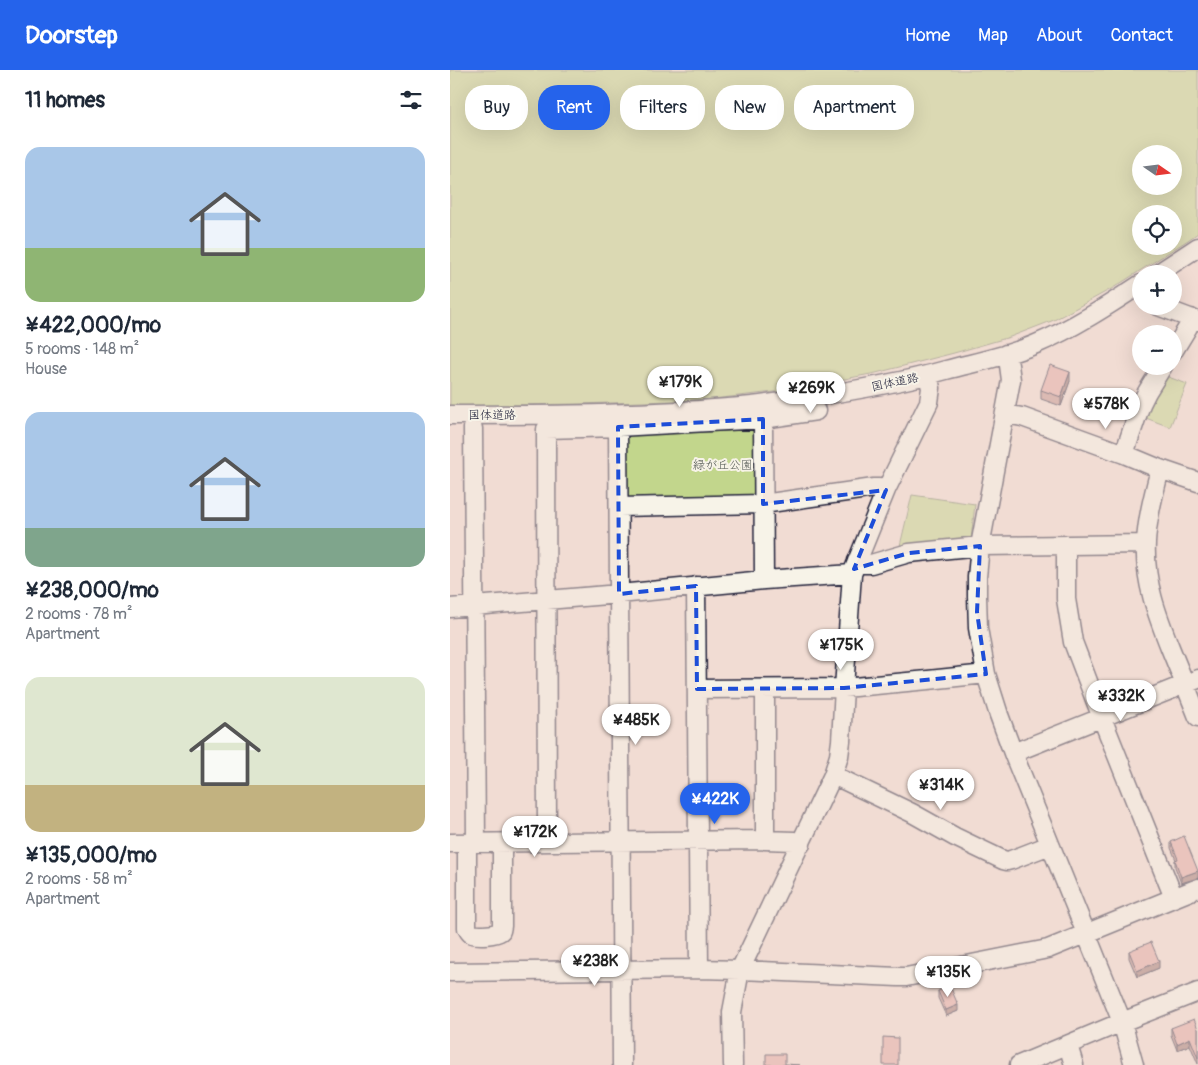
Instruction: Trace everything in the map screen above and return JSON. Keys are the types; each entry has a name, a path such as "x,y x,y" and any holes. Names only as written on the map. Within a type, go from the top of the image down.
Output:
{"street":[{"path":"1170,265 1198,246"},
{"name":"国体道路","path":"450,415 616,414 683,411 754,406 852,391 928,375 1006,354 1035,344 1132,294"},
{"path":"1182,315 1195,320 1182,337"},
{"path":"1006,354 1011,380 980,546 977,577 978,628 986,674 996,708 1013,753 1122,1022 1134,1065"},
{"path":"732,1065 732,1012 740,970 833,775 839,756 855,568 886,490 929,402 931,388 928,375"},
{"path":"1124,454 1147,392 1157,375"},
{"path":"547,842 546,429 763,419 816,411"},
{"path":"1005,414 1022,417 1198,482"},
{"path":"763,419 764,580"},
{"path":"618,427 622,1065"},
{"path":"472,428 474,606 464,843 467,928 470,933 497,934 501,931 502,843"},
{"path":"1160,469 1151,508 1146,544 1146,568 1157,616 1192,682 1198,717"},
{"path":"619,507 763,504 874,488 886,490"},
{"path":"450,608 846,574 855,568 908,552 980,546 1146,544"},
{"path":"1066,545 1066,599 1073,642 1174,898"},
{"path":"696,586 699,969"},
{"path":"697,689 844,688 986,674"},
{"path":"1013,753 1192,682"},
{"path":"765,689 765,840"},
{"path":"833,775 1003,860 1011,860 1050,844"},
{"path":"464,843 794,840 801,844"},
{"path":"450,972 699,969 898,977 1048,949 1198,888"},
{"path":"1020,1065 1198,992"},
{"path":"1068,1045 1074,1065"}],"highlighted area":[{"path":"763,419 763,504 886,490 854,569 909,553 980,546 977,612 986,674 844,688 697,689 696,586 619,594 618,427"}],"green space":[{"path":"450,70 1198,70 1198,233 1182,244 1182,205 1132,205 1132,255 1165,255 1149,265 1132,265 1132,276 1054,320 1010,337 954,353 876,373 782,391 704,400 450,406"},
{"path":"1163,375 1187,384 1170,427 1143,417"},
{"name":"緑が丘公園","path":"754,427 758,433 757,494 754,499 631,500 626,495 626,439 631,435 728,431"},
{"path":"912,495 975,504 971,539 899,550"}],"building":[{"path":"1050,365 1070,372 1061,397 1041,390"},
{"path":"1184,836 1198,871 1181,877 1175,860 1178,859 1171,842"},
{"path":"1151,942 1159,961 1137,971 1129,951"},
{"path":"950,986 958,1005 946,1010 938,991"},
{"path":"1194,1019 1198,1029 1198,1058 1190,1038 1177,1044 1171,1028"},
{"path":"883,1037 898,1038 898,1065 883,1065"},
{"path":"766,1054 785,1054 785,1064 800,1065 766,1065"}]}
